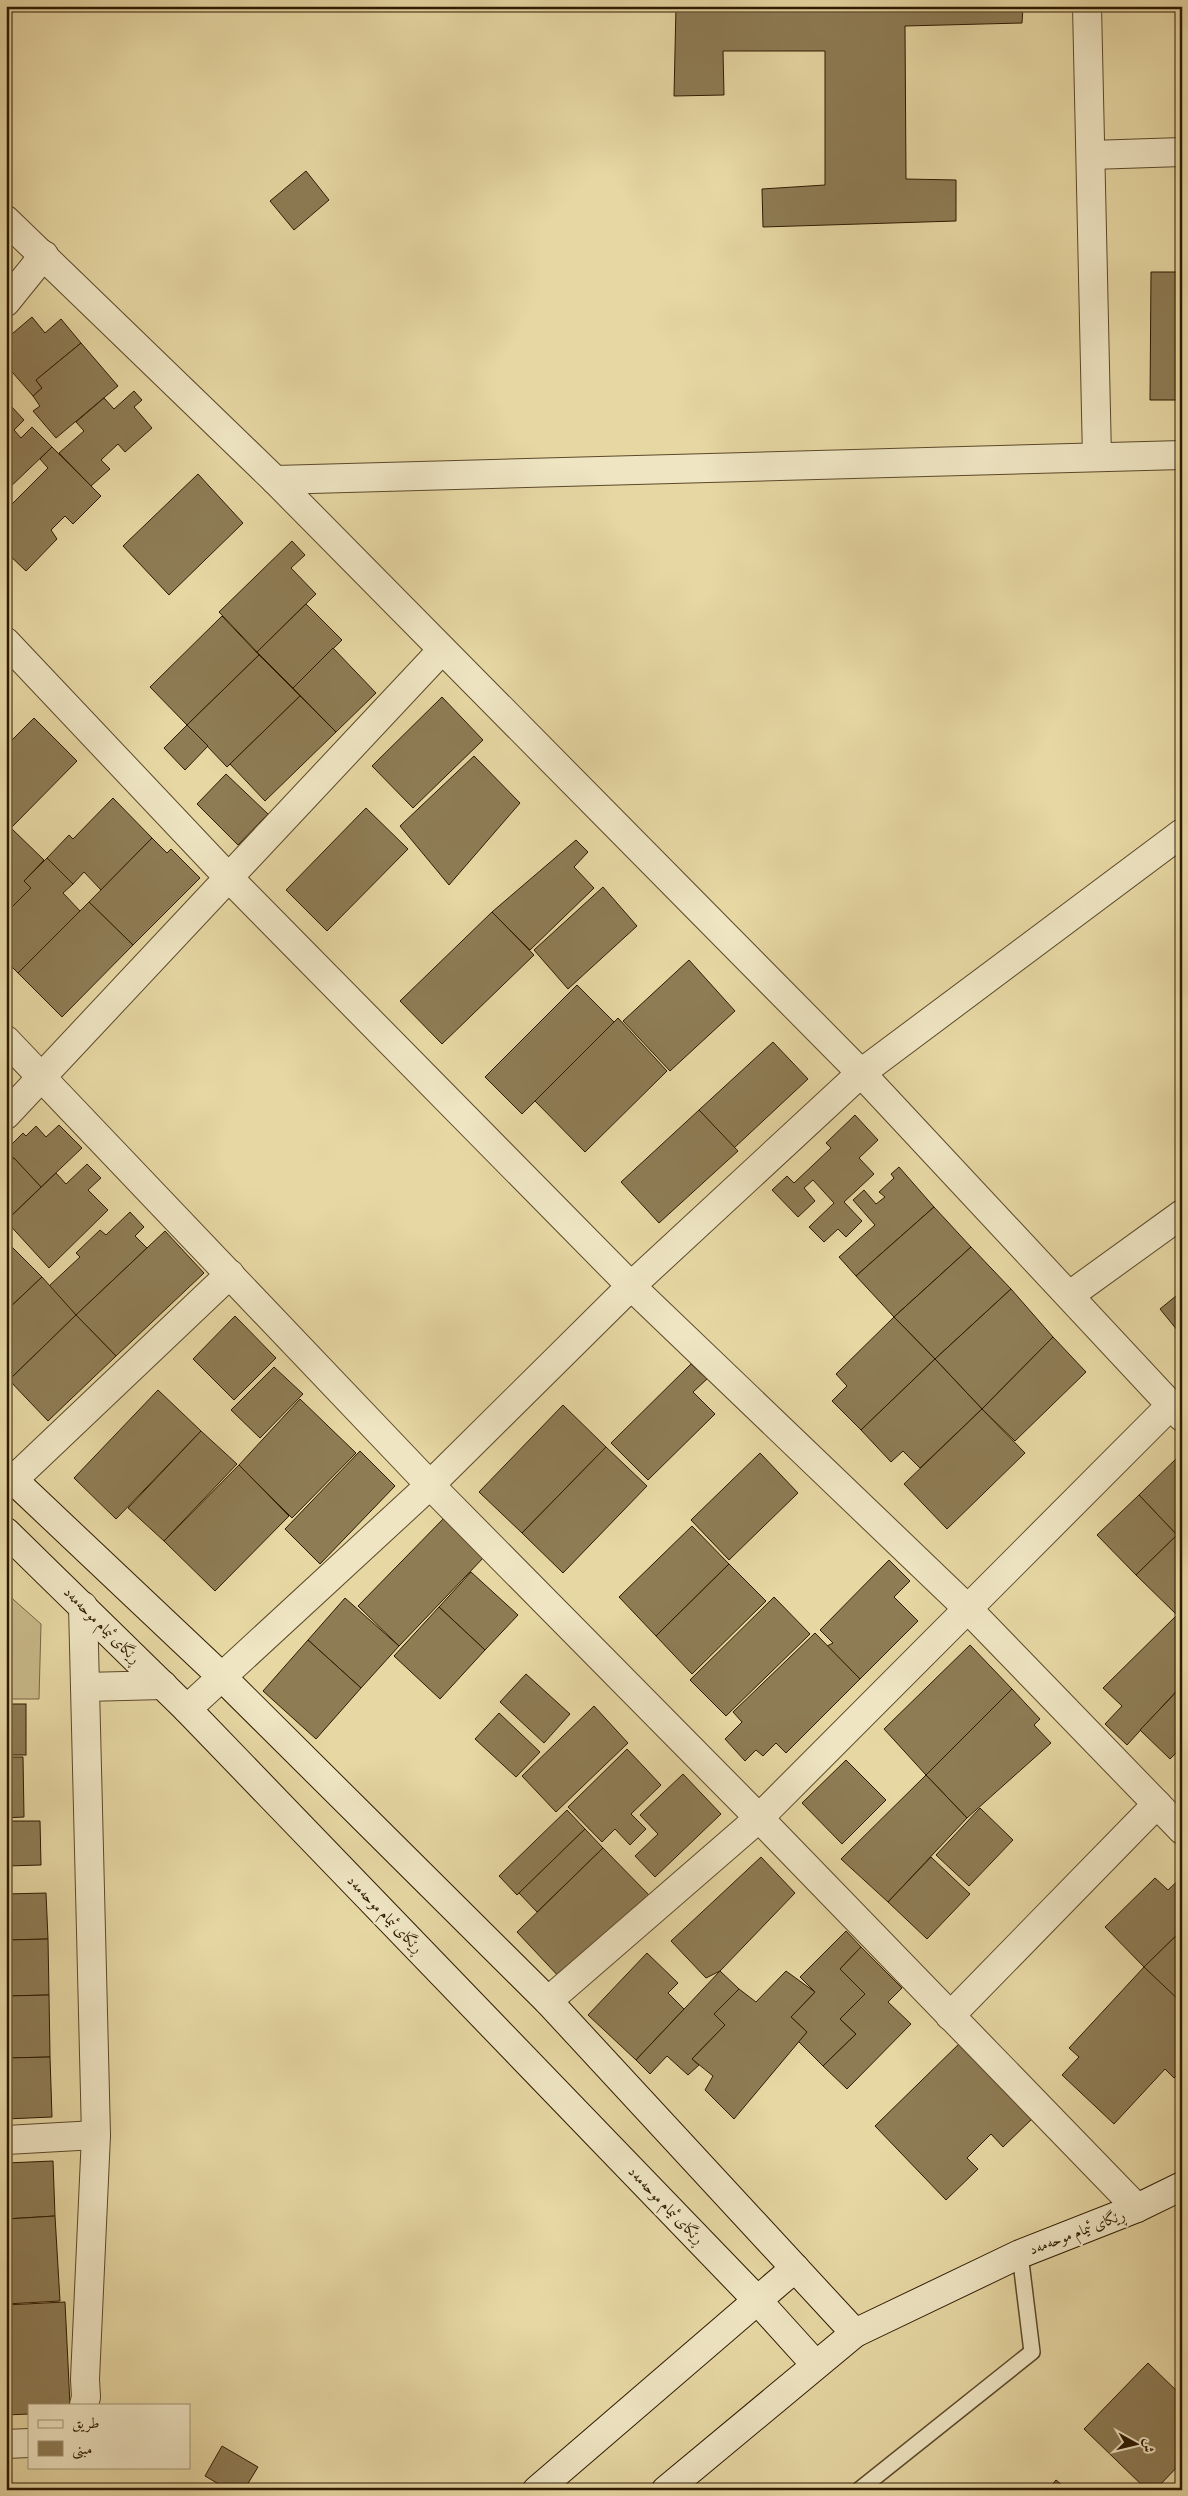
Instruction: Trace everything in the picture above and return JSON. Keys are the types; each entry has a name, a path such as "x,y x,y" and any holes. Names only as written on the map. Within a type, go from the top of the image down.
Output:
{"street":[{"path":"1087,6 1096,458"},
{"path":"1091,155 1182,152"},
{"path":"7,222 44,255 275,480 860,1073 1070,1296 1176,1412 967,1608 759,1818 548,2001"},
{"path":"6,302 44,255"},
{"path":"275,480 1182,455"},
{"path":"6,642 229,878 631,1286 967,1608 1182,1830"},
{"path":"6,1115 442,650"},
{"path":"187,1710 430,1485 631,1286 860,1073 1182,833"},
{"path":"6,1040 430,1485 759,1818 1136,2208"},
{"path":"1070,1296 1182,1214"},
{"path":"230,1274 9,1476 222,1677 548,2001 855,2333"},
{"name":"ڕێگای ئیمام موحەمەد","path":"6,1532 163,1685 758,2301 815,2364"},
{"path":"83,1606 96,2135 84,2404"},
{"path":"85,1687 163,1685"},
{"path":"950,2016 1156,1804"},
{"path":"6,2140 96,2135"},
{"name":"ڕێگای ئیمام موحەمەد","path":"666,2490 815,2364 855,2333 1020,2254 1136,2208 1182,2186"},
{"path":"537,2490 795,2268"},
{"path":"6,2444 28,2443"}],"lane":[{"path":"859,2490 1032,2352 1020,2254"}],"shaded area":[{"path":"6,1593 41,1624 39,1699 6,1699"}],"building":[{"path":"676,6 1023,6 1022,23 905,26 906,179 956,180 956,221 763,227 762,189 825,185 825,51 723,51 724,95 674,96"},
{"path":"306,171 329,200 294,230 270,201"},
{"path":"1151,272 1182,272 1182,400 1150,400"},
{"path":"32,317 45,333 61,319 81,343 36,380 42,388 33,396 6,365 6,339"},
{"path":"81,343 118,386 56,438 33,411 40,406 33,396 42,388 36,380"},
{"path":"134,391 142,400 134,407 152,428 125,452 118,444 101,460 110,469 91,486 59,453 84,431 76,422 104,398 114,409"},
{"path":"11,406 24,420 14,430 21,438 32,427 52,447 6,491 6,445 12,440 6,434 6,411"},
{"path":"52,447 101,496 73,524 65,516 51,530 57,539 26,571 6,552 6,510 48,468 40,459"},
{"path":"198,474 243,523 169,595 123,546"},
{"path":"292,541 305,555 291,568 316,594 257,652 219,612"},
{"path":"306,604 342,640 293,688 257,652"},
{"path":"222,616 259,655 187,725 150,687"},
{"path":"333,648 376,693 336,732 293,688"},
{"path":"259,655 300,696 227,767 187,725"},
{"path":"300,696 336,732 265,801 230,764"},
{"path":"442,697 483,740 413,808 372,766"},
{"path":"34,718 77,761 11,828 6,823 6,746"},
{"path":"187,725 208,746 185,770 164,748"},
{"path":"474,756 520,803 449,885 400,826"},
{"path":"226,774 268,814 238,845 197,804"},
{"path":"113,798 152,838 101,890 84,872 73,884 47,858 69,835 73,839"},
{"path":"366,808 408,849 327,931 286,890"},
{"path":"11,828 44,860 24,881 31,888 6,913 6,833"},
{"path":"152,838 167,853 171,849 200,878 133,945 89,902"},
{"path":"576,840 588,852 574,867 594,888 530,950 492,912"},
{"path":"47,858 73,884 63,893 80,911 18,973 6,961 6,913 31,888 24,881"},
{"path":"603,887 637,926 568,989 534,950"},
{"path":"89,902 133,945 62,1017 18,973"},
{"path":"492,912 534,955 442,1044 400,1001"},
{"path":"689,960 735,1011 670,1071 623,1021"},
{"path":"577,985 614,1022 522,1114 485,1077"},
{"path":"618,1018 667,1071 585,1152 535,1101"},
{"path":"773,1042 808,1079 734,1148 699,1110"},
{"path":"699,1110 738,1151 659,1223 621,1182"},
{"path":"855,1115 878,1140 859,1158 874,1174 844,1202 862,1221 846,1237 838,1229 824,1242 809,1227 834,1203 813,1180 804,1188 815,1201 798,1217 772,1190 787,1176 794,1183 831,1148 826,1143"},
{"path":"59,1125 82,1148 41,1187 6,1150 23,1133 26,1136 36,1126 46,1137"},
{"path":"14,1158 41,1187 6,1221 6,1164"},
{"path":"87,1164 101,1178 88,1190 108,1210 49,1268 6,1221 56,1173 66,1184"},
{"path":"899,1167 934,1207 856,1276 839,1257 875,1225 853,1200 864,1190 876,1204 885,1197 879,1192 894,1178 891,1174"},
{"path":"934,1207 971,1247 894,1317 856,1276"},
{"path":"130,1212 144,1227 135,1236 147,1248 76,1315 49,1286 80,1257 76,1253 100,1230 106,1235"},
{"path":"165,1231 204,1273 116,1356 76,1315"},
{"path":"6,1241 42,1277 6,1311"},
{"path":"971,1247 1011,1289 935,1359 894,1317"},
{"path":"42,1277 76,1315 9,1380 6,1377 6,1311"},
{"path":"1011,1289 1053,1337 982,1409 935,1359"},
{"path":"1182,1291 1182,1336 1160,1309"},
{"path":"76,1315 116,1356 48,1421 9,1380"},
{"path":"235,1316 276,1358 234,1400 193,1359"},
{"path":"894,1317 935,1359 861,1430 832,1401 847,1386 836,1374"},
{"path":"1053,1337 1086,1372 1015,1441 982,1409"},
{"path":"935,1359 982,1409 920,1468 903,1451 891,1462 861,1430"},
{"path":"691,1364 707,1379 693,1392 715,1414 648,1480 611,1443"},
{"path":"274,1367 303,1394 260,1438 231,1410"},
{"path":"158,1390 201,1431 116,1519 74,1478"},
{"path":"300,1399 356,1453 292,1518 239,1465"},
{"path":"563,1405 606,1447 522,1533 479,1492"},
{"path":"982,1409 1025,1453 947,1529 904,1484"},
{"path":"201,1431 237,1464 164,1541 128,1508"},
{"path":"606,1447 647,1486 563,1573 522,1533"},
{"path":"360,1451 395,1486 320,1564 285,1529"},
{"path":"760,1453 798,1493 729,1560 691,1520"},
{"path":"1182,1453 1182,1530 1177,1535 1139,1495"},
{"path":"239,1465 289,1516 215,1591 164,1541"},
{"path":"1139,1495 1177,1535 1136,1575 1097,1535"},
{"path":"446,1516 486,1555 399,1646 358,1606"},
{"path":"692,1526 729,1564 656,1636 619,1597"},
{"path":"1182,1530 1182,1610 1177,1615 1136,1575"},
{"path":"889,1560 910,1581 894,1597 918,1621 860,1679 827,1646 833,1643 820,1630"},
{"path":"729,1564 766,1601 692,1674 656,1636"},
{"path":"471,1572 518,1615 485,1650 439,1607"},
{"path":"774,1597 810,1634 726,1716 690,1680"},
{"path":"345,1598 399,1646 361,1688 308,1640"},
{"path":"439,1607 485,1650 440,1699 394,1656"},
{"path":"1182,1610 1182,1620 1177,1615"},
{"path":"1177,1615 1182,1620 1182,1685 1127,1745 1105,1724 1122,1706 1103,1688"},
{"path":"815,1633 860,1679 786,1753 776,1743 763,1756 756,1750 745,1761 725,1739 742,1722 733,1712"},
{"path":"308,1640 361,1688 316,1739 263,1691"},
{"path":"970,1645 1012,1689 926,1775 884,1729"},
{"path":"526,1674 570,1714 544,1743 500,1702"},
{"path":"1182,1686 1182,1750 1180,1749 1170,1759 1140,1730"},
{"path":"1012,1689 1040,1719 1034,1725 1051,1743 967,1818 926,1775"},
{"path":"6,1704 26,1704 26,1755 6,1755"},
{"path":"594,1706 628,1743 556,1812 522,1776"},
{"path":"499,1713 540,1752 516,1777 475,1739"},
{"path":"627,1749 661,1785 631,1814 646,1829 630,1845 615,1829 602,1842 568,1807"},
{"path":"6,1757 23,1757 24,1817 6,1818"},
{"path":"846,1760 886,1800 842,1844 802,1803"},
{"path":"683,1774 721,1814 655,1877 635,1856 658,1834 640,1815"},
{"path":"926,1775 967,1818 888,1902 841,1859"},
{"path":"980,1808 1013,1840 969,1886 936,1855"},
{"path":"567,1810 585,1829 517,1895 499,1876"},
{"path":"6,1821 40,1821 41,1865 6,1866"},
{"path":"585,1829 603,1848 537,1912 519,1893"},
{"path":"603,1848 650,1896 562,1980 517,1932"},
{"path":"761,1857 795,1893 720,1971 706,1978 671,1941"},
{"path":"931,1857 970,1894 927,1939 888,1902"},
{"path":"1182,1877 1182,1930 1144,1967 1105,1927 1155,1878 1168,1890"},
{"path":"46,1893 48,1939 6,1940 6,1894"},
{"path":"1182,1930 1182,2001 1180,2002 1144,1967"},
{"path":"846,1931 861,1947 840,1969 865,1994 840,2019 856,2034 823,2066 798,2041 807,2032 791,2017 815,1992 800,1977"},
{"path":"48,1939 49,1995 6,1996 6,1940"},
{"path":"861,1947 902,1988 888,2002 911,2024 847,2089 823,2066 856,2034 840,2019 865,1994 840,1969"},
{"path":"647,1953 678,1983 668,1993 684,2009 636,2060 588,2015"},
{"path":"1144,1967 1182,2003 1182,2070 1174,2078 1165,2069 1114,2124 1062,2075 1079,2057 1069,2048"},
{"path":"720,1971 739,1989 714,2014 725,2025 692,2059 699,2065 688,2075 667,2056 650,2074 636,2060"},
{"path":"786,1971 815,1992 791,2017 807,2032 734,2119 705,2090 713,2076 692,2059 725,2025 714,2014 739,1989 756,2002"},
{"path":"49,1995 50,2057 6,2058 6,1996"},
{"path":"963,2040 1036,2115 1003,2147 991,2134 967,2158 978,2169 946,2200 875,2126"},
{"path":"50,2057 52,2117 6,2119 6,2058"},
{"path":"53,2161 55,2216 6,2219 6,2163"},
{"path":"55,2216 60,2301 6,2304 6,2219"},
{"path":"65,2302 70,2404 28,2404 28,2414 6,2415 6,2305"},
{"path":"1148,2363 1182,2396 1182,2462 1155,2490 1147,2490 1084,2429"},
{"path":"222,2446 258,2467 244,2490 229,2490 205,2476"},
{"path":"1056,2480 1068,2490 1048,2490"}]}
